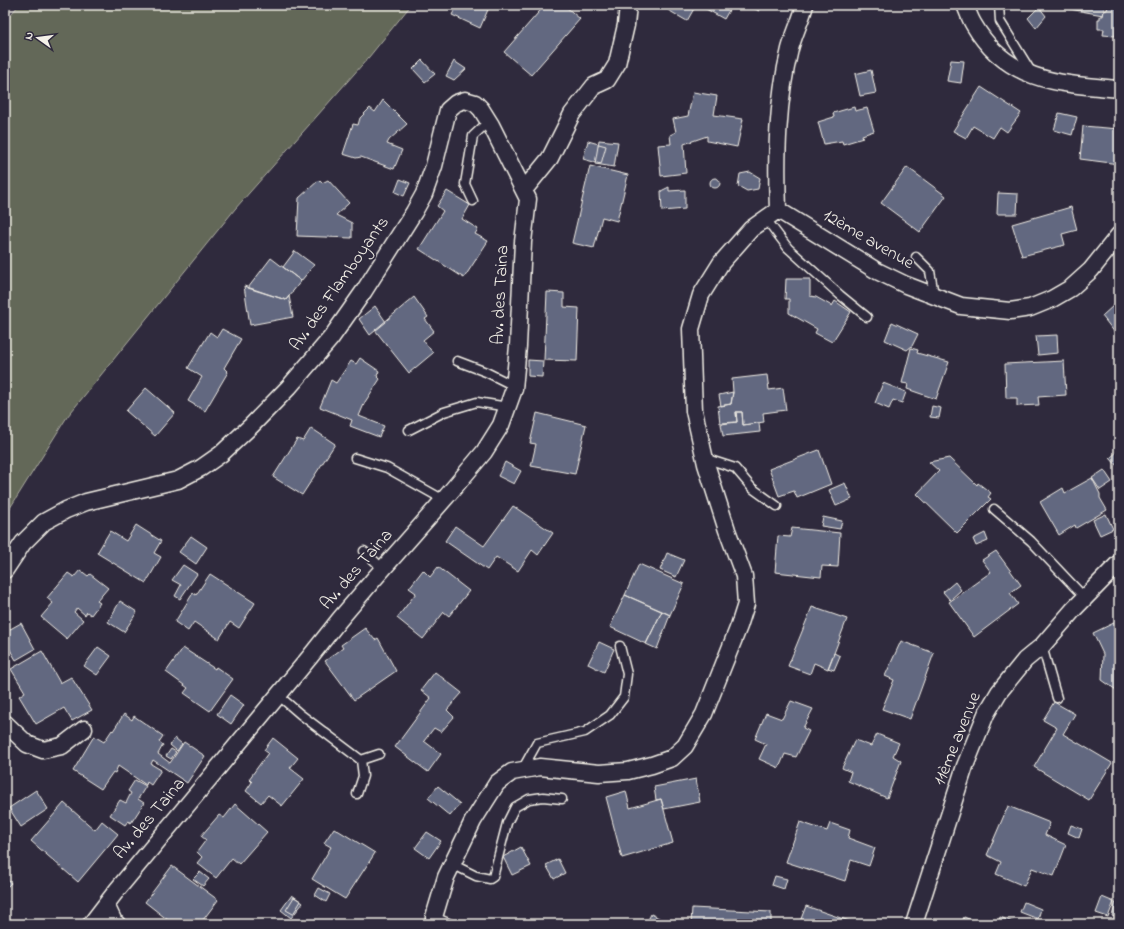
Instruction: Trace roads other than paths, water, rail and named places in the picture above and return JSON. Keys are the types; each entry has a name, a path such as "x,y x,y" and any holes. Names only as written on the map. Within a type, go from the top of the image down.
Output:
{"street":[{"path":"524,190 550,158 572,114 594,86 607,80 617,64 626,25 628,5"},
{"path":"434,921 446,877 473,821 497,783 512,772 540,767 599,773 628,771 652,765 672,758 685,746 704,714 739,626 746,604 744,576 727,530 704,458 694,411 691,329 701,295 711,269 720,263 751,229 772,214 777,169 778,131 791,48 805,5"},
{"path":"965,5 973,24 989,47 1004,62 1024,73 1053,81 1119,89"},
{"name":"Av. des Flamboyants","path":"5,570 23,543 44,522 66,510 86,502 178,480 201,468 222,453 242,435 289,387 331,338 386,258 414,212 426,189 434,166 448,110 456,103 465,100 475,103 481,109 489,121 524,190"},
{"name":"Av. des Taina","path":"91,924 382,569 444,500 484,452 501,425 508,408 514,386 518,346 523,242 528,205 528,199 524,190"},
{"name":"12ème avenue","path":"772,214 877,271 906,285 961,306 1010,311 1030,308 1052,300 1071,288 1091,270 1119,235"},
{"name":"11ème avenue","path":"914,924 965,766 986,714 999,692 1025,660 1042,646 1074,608 1119,563"},
{"path":"5,722 27,744 43,750 62,746 84,729"},
{"path":"106,905 114,922 117,924"}],"lane":[{"path":"999,5 1000,21 1033,75"},
{"path":"473,200 465,184 473,136 489,121"},
{"path":"772,214 788,248 867,317"},
{"path":"916,257 930,271 934,295"},
{"path":"457,361 486,372 514,386"},
{"path":"409,430 444,412 477,402 508,408"},
{"path":"355,458 387,468 444,500"},
{"path":"704,458 736,468 752,488 777,506"},
{"path":"994,509 1032,541 1085,598"},
{"path":"364,551 382,569"},
{"path":"522,770 537,743 585,732 610,715 624,697 627,674 620,646"},
{"path":"1042,646 1057,698"},
{"path":"278,695 300,714 361,760 363,776 357,794"},
{"path":"361,760 379,754"},
{"path":"452,864 476,876 490,879 493,877 507,822 515,807 529,799 544,797 562,799"},
{"path":"434,921 451,924"}]}
